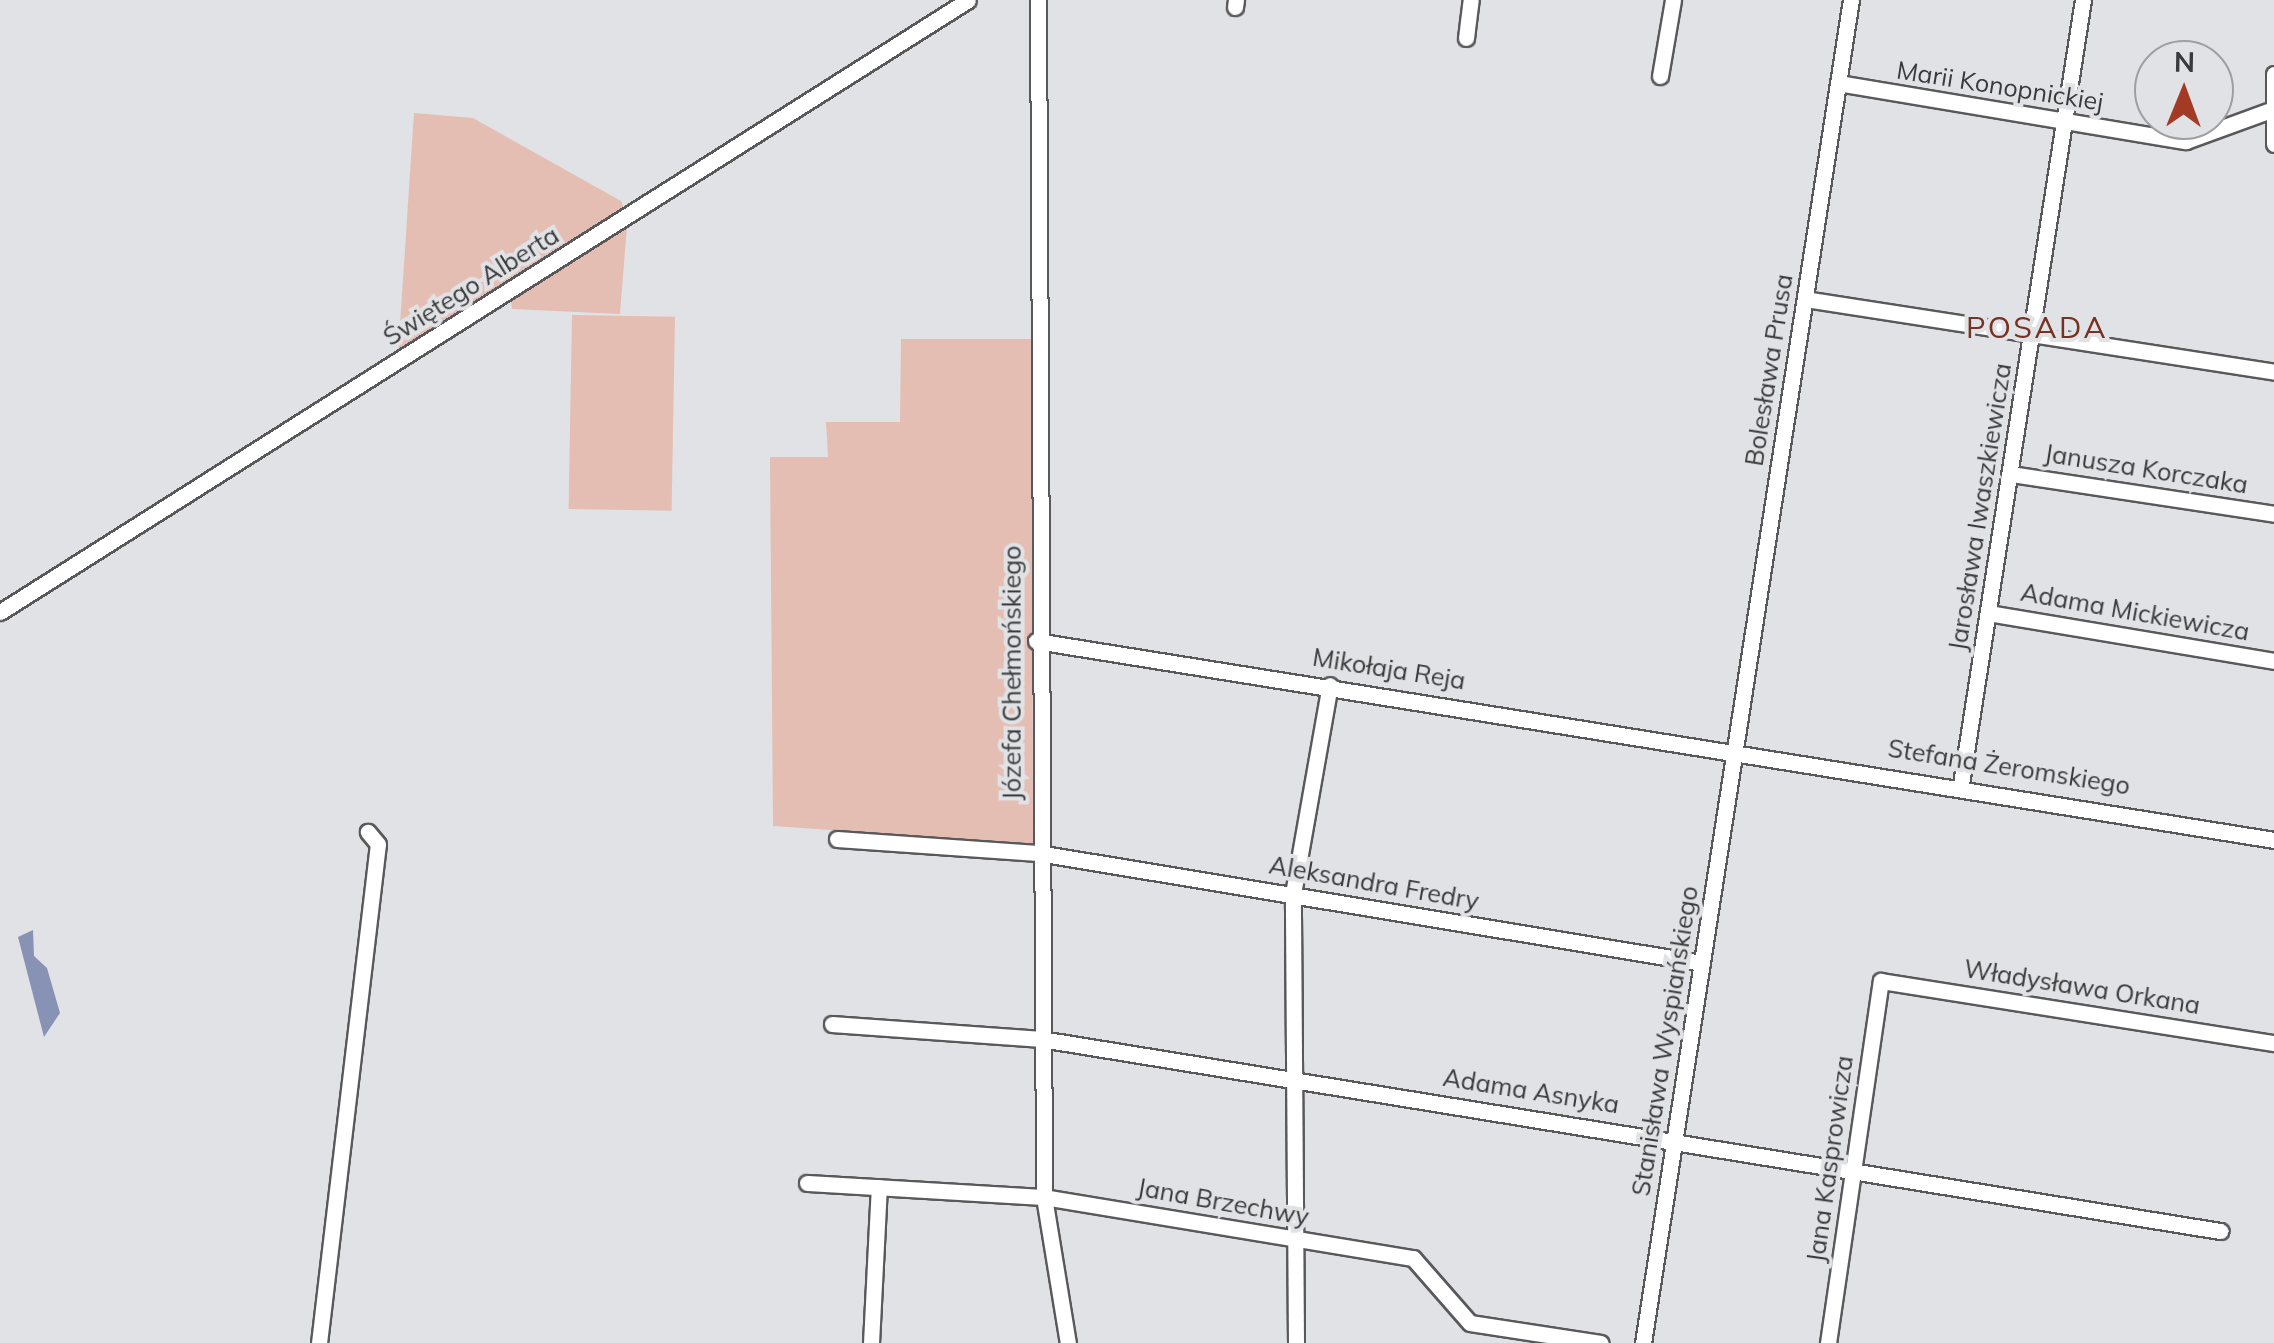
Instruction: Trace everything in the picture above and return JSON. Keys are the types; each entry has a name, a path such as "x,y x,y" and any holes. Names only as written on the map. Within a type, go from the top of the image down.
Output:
{"street":[{"name":"Świętego Alberta","path":"0,612 968,0"},
{"name":"Józefa Chełmońskiego","path":"1038,0 1036,641 1044,1197 1068,1343"},
{"path":"1466,38 1471,0"},
{"path":"1660,76 1673,0"},
{"name":"Bolesława Prusa","path":"1736,747 1851,0"},
{"name":"Jarosława Iwaszkiewicza","path":"1961,784 2083,0"},
{"path":"2274,74 2268,111 2274,144"},
{"name":"Marii Konopnickiej","path":"1838,83 2065,124 2186,141 2268,111"},
{"path":"1805,298 2274,372"},
{"name":"Janusza Korczaka","path":"2011,474 2274,514"},
{"name":"Adama Mickiewicza","path":"1988,613 2274,661"},
{"name":"Mikołaja Reja","path":"1036,641 1736,747"},
{"path":"1296,1343 1290,1078 1293,894 1330,686"},
{"name":"Stefana Żeromskiego","path":"1736,747 2274,840"},
{"name":"Stanisława Wyspiańskiego","path":"1643,1343 1736,747"},
{"path":"318,1343 378,844 368,832"},
{"name":"Aleksandra Fredry","path":"836,839 1038,853 1702,964"},
{"name":"Władysława Orkana","path":"1881,981 2274,1043"},
{"name":"Jana Kasprowicza","path":"1828,1343 1881,981"},
{"name":"Adama Asnyka","path":"832,1024 1041,1038 2220,1231"},
{"name":"Jana Brzechwy","path":"807,1183 1044,1197 1413,1258 1470,1323 1600,1343"},
{"path":"871,1343 878,1187"}],"shaded area":[{"path":"414,113 473,118 621,201 626,213 398,355"},
{"path":"627,226 620,314 512,309 511,301"},
{"path":"572,315 675,317 672,511 569,509"},
{"path":"901,339 1032,339 1033,844 773,826 770,457 828,457 826,422 900,422"}],"water":[{"path":"33,930 34,956 47,968 60,1013 44,1037 18,937"}],"district":[{"name":"POSADA","path":"2037,327"}]}
